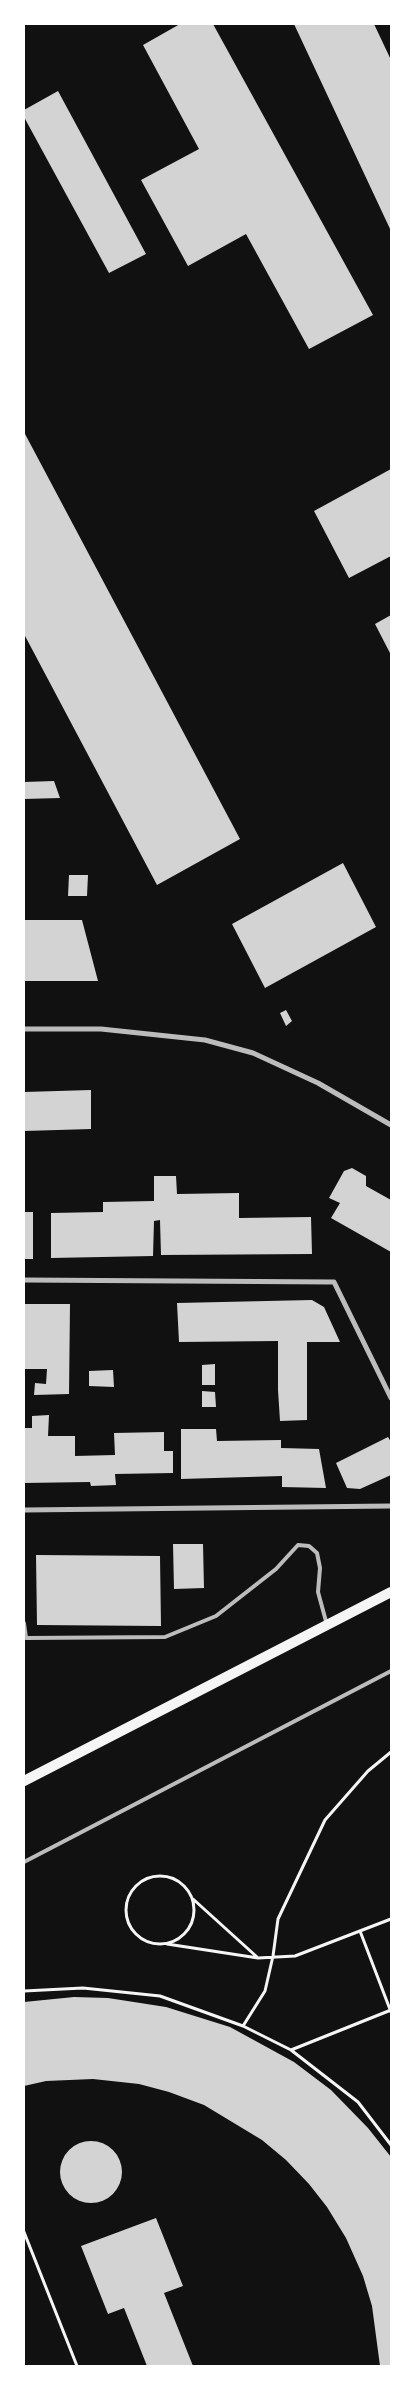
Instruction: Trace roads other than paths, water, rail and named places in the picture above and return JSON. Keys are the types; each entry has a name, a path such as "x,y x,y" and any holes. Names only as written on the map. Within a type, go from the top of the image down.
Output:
{"main road":[{"path":"24,1780 391,1592"}],"street":[{"path":"24,1029 101,1029 205,1040 253,1053 310,1079 391,1125"},
{"path":"24,1280 334,1282 391,1398"},
{"path":"24,1510 391,1506"}],"lane":[{"path":"24,1623 26,1638 165,1637 216,1616 276,1569 298,1545 309,1546 317,1552 320,1568 318,1592 327,1626"},
{"path":"24,1862 391,1671"}]}
